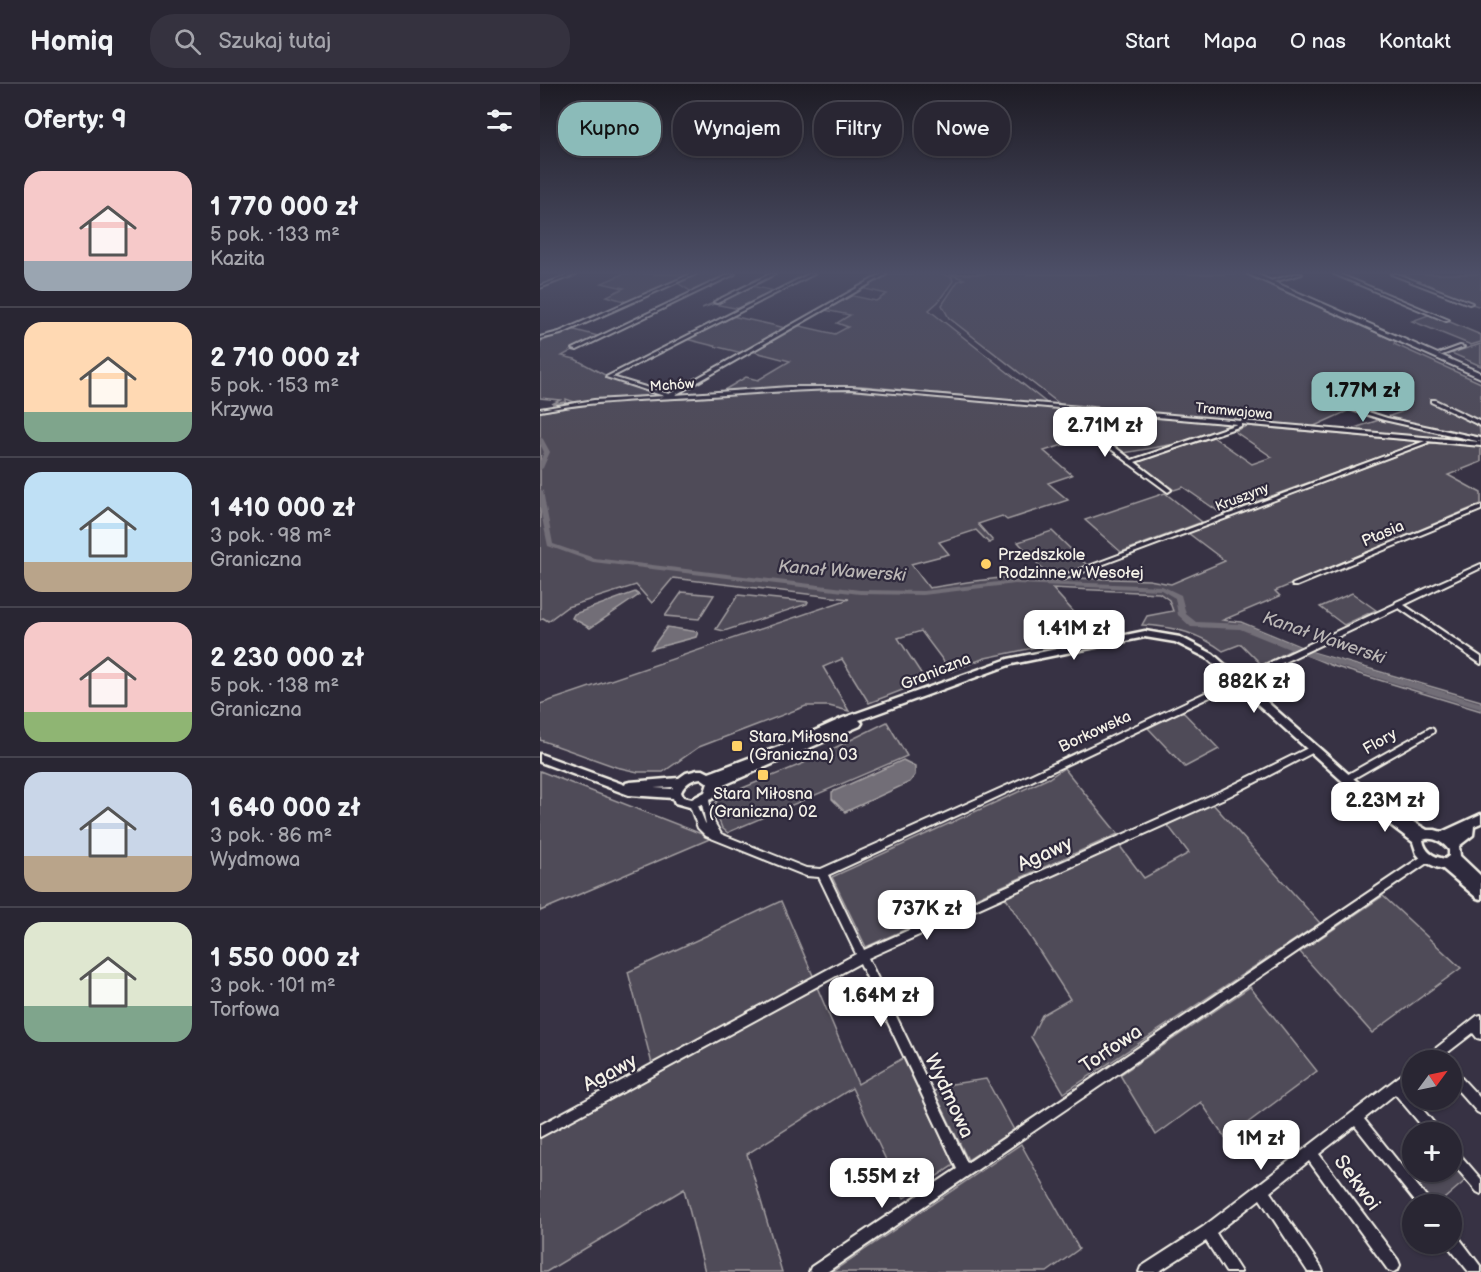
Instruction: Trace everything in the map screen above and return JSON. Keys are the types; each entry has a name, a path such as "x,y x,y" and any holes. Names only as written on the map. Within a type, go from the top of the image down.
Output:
{"main road":[{"path":"1380,329 1481,374"},
{"path":"1383,329 1481,374"}],"street":[{"path":"540,338 565,329"},
{"path":"575,349 616,329"},
{"path":"702,329 608,377 668,397 787,329"},
{"path":"1440,354 1462,347"},
{"name":"Mchów","path":"540,410 567,405 806,388"},
{"name":"Tramwajowa","path":"806,388 867,389 1429,441 1481,442"},
{"path":"1326,400 1386,419 1481,442"},
{"path":"1433,401 1481,424"},
{"path":"1059,406 1168,490"},
{"path":"1130,462 1244,424"},
{"name":"Kruszyny","path":"1064,577 1429,441"},
{"name":"Ptasia","path":"1295,585 1481,508"},
{"name":"Borkowska","path":"822,873 1295,655 1481,566"},
{"path":"1398,604 1481,661"},
{"name":"Graniczna","path":"712,781 815,743 876,712 1002,663 1137,634 1168,636 1191,644 1239,681 1386,816 1421,837"},
{"name":"Flory","path":"1346,779 1430,731"},
{"name":"Agawy","path":"540,1131 863,956 1226,793 1313,749"},
{"path":"540,758 636,792 676,794"},
{"path":"613,784 645,786 681,782 696,774 712,781 705,799 711,826 717,835"},
{"path":"676,794 681,782"},
{"path":"676,794 681,802 693,804 705,799"},
{"path":"693,804 702,826 717,835 806,872 822,873"},
{"path":"1481,818 1443,837 1421,837 1419,849 1427,858 1450,861 1481,884"},
{"path":"1450,861 1452,846 1469,832 1469,826"},
{"path":"1443,837 1452,846"},
{"name":"Torfowa","path":"816,1272 1427,858"},
{"path":"1450,861 1481,894"},
{"name":"Wydmowa","path":"822,873 965,1172"},
{"path":"1447,1050 1479,1027"},
{"path":"1146,1272 1208,1232 1402,1081"},
{"path":"1396,1086 1426,1122"},
{"path":"1462,1087 1481,1108"},
{"path":"1355,1117 1417,1194"},
{"name":"Sekwoi","path":"1310,1152 1393,1266"},
{"path":"1462,1166 1481,1188"},
{"path":"1261,1190 1316,1272"},
{"path":"1208,1232 1233,1272"},
{"path":"1462,1253 1477,1272"}],"shaded area":[{"path":"570,329 598,336 562,356 575,359 607,376 606,378 662,395 577,403 566,399 566,402 552,404 560,400 540,398 540,342"},
{"path":"705,329 783,329 742,353 686,339"},
{"path":"788,329 815,329 835,334 843,329 954,329 1048,404 862,386 811,386 719,393 746,377 758,380 790,361 751,351"},
{"path":"964,329 1369,329 1395,341 1394,344 1481,383 1481,422 1436,401 1431,402 1479,426 1481,437 1478,439 1384,418 1401,412 1360,390 1330,400 1321,398 1324,402 1350,410 1310,428 1061,405"},
{"path":"1433,329 1468,329 1481,335 1481,342 1471,345"},
{"path":"1481,344 1481,366 1451,353"},
{"path":"808,389 866,390 1053,407 1091,436 1044,451 1072,475 1048,483 1068,500 1007,520 1002,516 978,524 993,541 989,543 976,530 939,542 949,554 911,564 929,588 990,579 1024,577 1045,581 1072,578 1149,580 1171,584 1225,561 1188,533 1431,443 1481,446 1481,462 1448,475 1481,493 1481,504 1275,591 1280,596 1223,620 1241,622 1299,646 1262,665 1241,644 1223,651 1204,639 1185,632 1142,625 1147,616 1173,611 1169,600 1159,593 1052,588 1080,619 1076,622 1086,632 1073,636 1076,639 985,658 951,671 921,631 898,638 926,681 869,703 842,659 823,667 849,711 829,706 806,706 699,747 663,772 638,772 616,767 540,740 540,704 849,599 673,578 652,603 636,585 567,607 548,621 543,618 540,620 540,412 597,403"},
{"path":"1066,409 1236,425 1175,444 1124,453"},
{"path":"1379,420 1481,441 1481,443 1345,431"},
{"path":"1247,426 1418,443 1222,514 1183,487 1174,490 1137,462 1213,437 1252,464 1272,457 1234,431"},
{"path":"1165,493 1202,522 1121,552 1085,520"},
{"path":"1052,531 1087,565 1055,577 1048,575 1018,542"},
{"path":"635,592 639,595 590,628 572,618 574,614"},
{"path":"682,592 714,595 699,619 665,616"},
{"path":"1352,593 1376,610 1344,625 1320,607"},
{"path":"738,595 808,602 724,631 716,629"},
{"path":"667,627 698,632 696,637 651,649"},
{"path":"1312,652 1481,701 1481,711 1333,666 1306,655"},
{"path":"1182,711 1219,749 1185,767 1148,728"},
{"path":"887,722 907,756 728,833 722,828 714,808 718,798 804,763"},
{"path":"903,760 915,766 915,775 910,782 845,812 832,799 832,792"},
{"path":"1064,768 1118,834 866,947 832,877 1049,778"},
{"path":"540,771 712,838 540,911"},
{"path":"1212,803 1320,923 1064,1093 1031,1037 1042,1015 1070,999 1005,897 1119,845 1144,878 1189,853 1166,823"},
{"path":"1383,896 1461,968 1372,1033 1300,952"},
{"path":"781,901 814,978 652,1064 628,972"},
{"path":"817,987 858,1084 903,1058 954,1165 904,1198 852,1088 747,1154 782,1272 705,1272 684,1189 546,1272 540,1272 540,1138"},
{"path":"1250,987 1317,1071 1226,1139 1201,1102 1156,1135 1120,1075"},
{"path":"986,1079 1014,1130 968,1160 934,1091 952,1084"},
{"path":"1021,1144 1079,1249 1047,1272 832,1272"},
{"path":"1462,1175 1466,1180 1450,1194 1424,1194 1418,1187 1424,1182 1462,1182"}],"waterway":[{"name":"Kanał Wawerski","path":"540,439 547,452 540,468"},
{"name":"Kanał Wawerski","path":"540,491 550,545 593,560 860,592 923,593 1015,582 1162,588 1178,597 1182,615 1194,625 1241,626 1312,655 1481,706"}],"place":[{"name":"Przedszkole Rodzinne w Wesołej","path":"986,564"},
{"name":"Stara Miłosna (Graniczna) 03","path":"737,746"},
{"name":"Stara Miłosna (Graniczna) 02","path":"763,775"}]}
